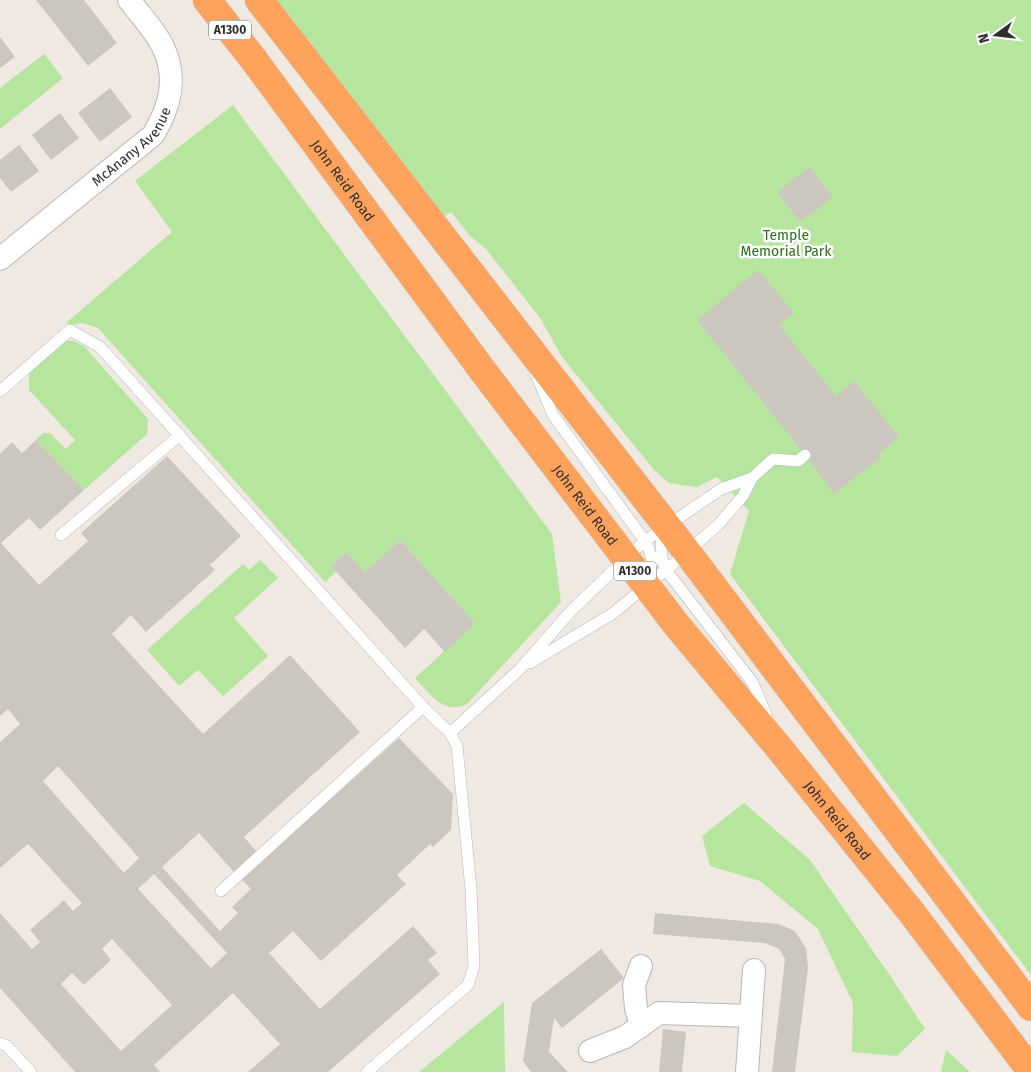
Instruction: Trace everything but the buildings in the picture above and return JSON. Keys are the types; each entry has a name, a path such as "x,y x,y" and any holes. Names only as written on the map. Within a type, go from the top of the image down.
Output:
{"highway":[{"name":"John Reid Road","path":"207,0 254,60 483,371 636,550 657,578 674,623 780,749 912,914 1031,1071"},
{"name":"A1300","path":"259,0 687,552 1031,1007"}],"street":[{"name":"McAnany Avenue","path":"0,259 153,135 164,117 172,82 169,65 163,46 129,0"},
{"path":"640,1026 634,985 641,966"},
{"path":"747,1072 754,970"},
{"path":"590,1051 625,1037 659,1013 751,1016"}],"lane":[{"path":"0,391 70,330 100,347 423,706 450,733 457,746 471,889 474,966 468,985 367,1072"},
{"path":"520,338 553,416 636,550"},
{"path":"61,535 180,435"},
{"path":"450,733 520,668 571,611 636,550 667,526 721,490 752,478 773,459 798,461 805,455"},
{"path":"520,668 612,614 657,578 718,525 743,496 752,478"},
{"path":"657,578 662,562 663,533 667,526"},
{"path":"220,891 423,706"},
{"path":"0,1042 7,1046 31,1072"}],"green space":[{"name":"Temple Memorial Park","path":"274,0 1031,0 1031,975 730,574 749,511 717,477 697,487 669,483 655,471 562,357 540,318 486,249 470,236 451,212 442,218"},
{"path":"44,54 63,78 0,129 0,88"},
{"path":"233,105 552,534 561,602 468,703 460,707 452,707 438,701 415,678 475,623 400,540 365,572 346,552 331,566 336,572 325,582 98,328 83,323 69,325 66,323 172,232 135,181"},
{"path":"65,340 74,341 84,346 148,419 147,434 84,490 36,440 43,433 50,433 66,449 75,440 29,390 29,372"},
{"path":"260,560 278,578 234,618 268,656 223,696 198,670 179,686 147,650 243,564 249,570"},
{"path":"744,803 810,860 925,1029 897,1056 852,1052 853,1003 818,929 760,881 710,866 702,836"},
{"path":"504,1002 505,1072 419,1072"},
{"path":"946,1050 970,1072 941,1072"}]}
